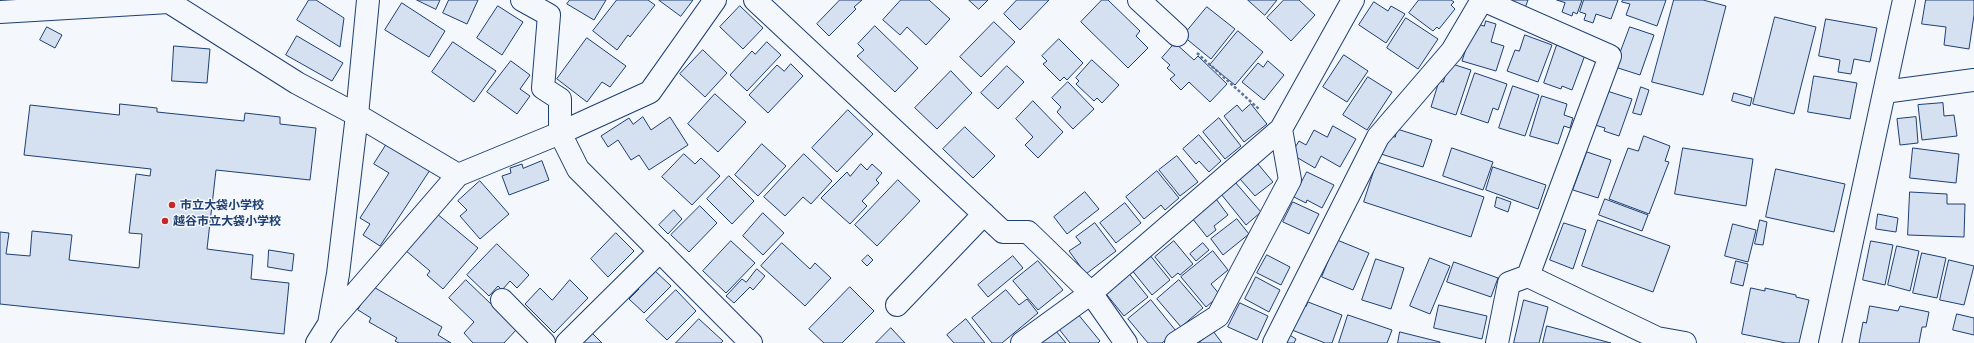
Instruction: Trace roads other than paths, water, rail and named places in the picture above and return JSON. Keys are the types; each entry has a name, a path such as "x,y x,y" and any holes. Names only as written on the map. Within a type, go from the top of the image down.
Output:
{"street":[{"path":"329,324 338,274 357,115 368,0"},
{"path":"522,0 549,15 543,88 560,99 560,133 578,169 660,251 747,342"},
{"path":"317,343 329,324 458,176 560,133 650,92 715,0"},
{"path":"755,0 1003,232 1028,232 1090,293 1126,343"},
{"path":"1139,0 1177,35"},
{"path":"1022,343 1090,293 1281,129 1353,0"},
{"path":"1274,343 1378,137 1452,51 1483,0 1610,56 1528,276"},
{"path":"1830,343 1904,0"},
{"path":"0,12 169,1 297,83 357,115 458,176"},
{"path":"1884,92 1974,80"},
{"path":"1176,343 1218,316 1290,180 1281,129"},
{"path":"897,305 984,214"},
{"path":"567,343 660,251"},
{"path":"1497,343 1510,283 1528,276 1657,340 1685,343"},
{"path":"502,300 544,343"}],"place":[{"name":"市立大袋小学校","path":"172,205"},
{"name":"越谷市立大袋小学校","path":"165,221"}]}
